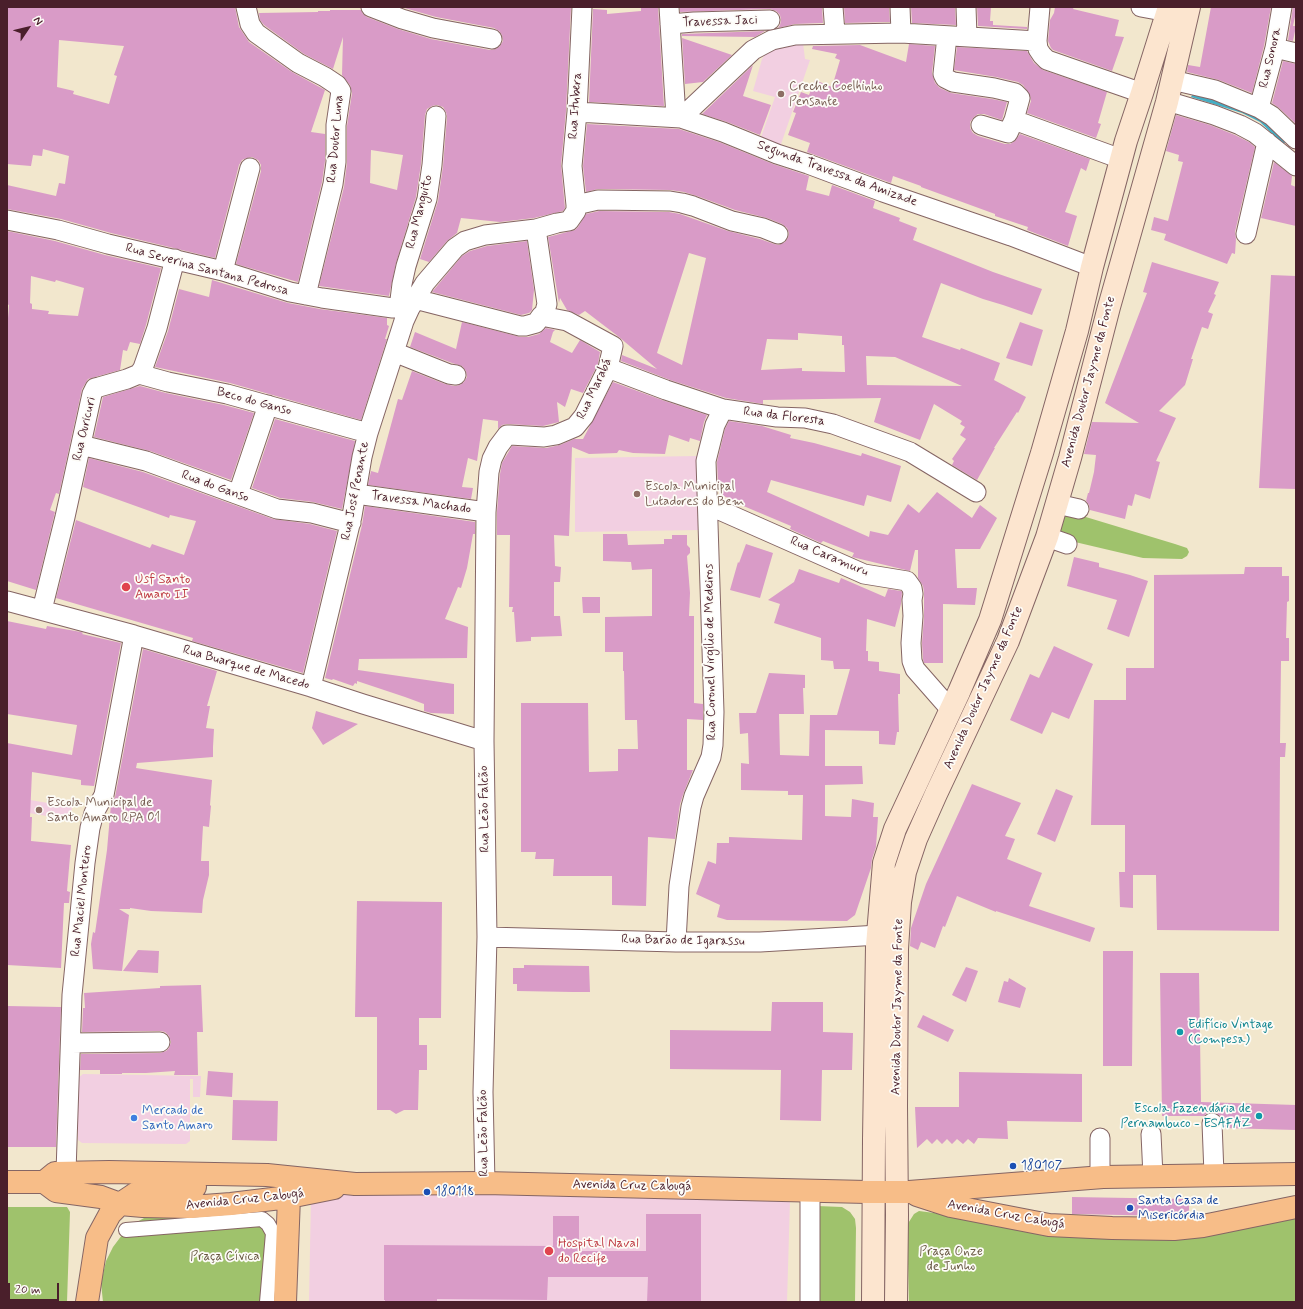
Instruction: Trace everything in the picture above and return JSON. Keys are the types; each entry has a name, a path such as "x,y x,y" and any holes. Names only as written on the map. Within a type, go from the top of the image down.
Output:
{"main road":[{"name":"Avenida Doutor Jayme da Fonte","path":"896,1302 903,1192 897,949 900,902 905,872 919,832 1008,641 1057,541 1057,504 1109,307 1167,101 1189,7"},
{"name":"Avenida Doutor Jayme da Fonte","path":"874,1302 874,1139 877,946 884,863 895,829 951,710 990,620 1042,453 1077,331 1092,267 1123,150 1168,9"},
{"path":"1109,307 1105,290 1142,164 1143,156 1142,150 1139,146 1123,150"},
{"path":"1042,453 1045,461 1051,469 1064,477"},
{"name":"Avenida Cruz Cabugá","path":"44,1182 55,1172 109,1172 267,1175 355,1184 485,1183 903,1192 1100,1178 1214,1174 1296,1174"},
{"path":"97,1238 108,1217 120,1204 135,1194 147,1189 202,1187 267,1175"},
{"name":"Avenida Cruz Cabugá","path":"7,1182 44,1182 56,1191 101,1197 120,1204 191,1207 289,1197 355,1184"},
{"name":"Avenida Cruz Cabugá","path":"903,1192 951,1206 1049,1225 1090,1227 1174,1229 1203,1226 1296,1207"},
{"path":"80,1193 87,1200 92,1209 95,1217 97,1238 87,1302"},
{"path":"285,1302 289,1197"}],"street":[{"name":"Rua Doutor Luna","path":"246,7 251,28 256,33 298,64 325,77 337,85 341,91 336,125 336,162 333,184 306,295"},
{"path":"372,7 402,19 433,28 492,39"},
{"name":"Rua Itubera","path":"576,205 572,166 577,112 582,7"},
{"path":"833,7 834,33"},
{"path":"900,7 900,33"},
{"path":"966,7 967,36"},
{"path":"1040,7 1036,41 1038,49 1047,60 1142,93"},
{"path":"1141,7 1168,9"},
{"name":"Rua Sonora","path":"1259,108 1275,48 1282,7"},
{"path":"769,14 770,36 772,40"},
{"name":"Travessa Jaci","path":"670,16 694,22 769,14"},
{"path":"670,16 679,118"},
{"path":"679,118 710,92 747,54 772,40 795,35 834,33 900,33 1036,41"},
{"path":"947,36 943,74 945,78 953,82 994,88 1015,93 1020,98 1014,120 1008,133 981,125"},
{"path":"1275,48 1296,53"},
{"path":"1172,80 1215,90 1259,108 1272,116 1294,137 1273,146 1246,234"},
{"path":"1167,101 1214,115 1240,125 1255,133 1273,146 1296,166"},
{"name":"Segunda Travessa da Amizade","path":"577,112 679,118 723,132 777,154 1011,236 1092,267"},
{"name":"Rua Manguito","path":"408,305 402,284 426,199 432,165 436,116"},
{"path":"1014,120 1123,150"},
{"path":"223,271 250,168"},
{"path":"408,305 455,248 465,241 485,235 536,229 569,221 576,211 576,205 598,200 676,202 693,206 732,221 763,228 778,234"},
{"name":"Rua Severina Santana Pedrosa","path":"7,220 58,230 108,244 223,271 290,292 306,295 343,301 408,305 520,326 536,323 541,316"},
{"path":"536,229 547,304 544,314 541,316"},
{"path":"139,374 145,363 157,328 175,259"},
{"path":"546,298 567,321"},
{"name":"Rua José Penante","path":"311,686 351,523 362,457 368,433 408,305"},
{"path":"541,316 567,321"},
{"name":"Rua Marabá","path":"504,438 510,435 544,437 556,435 575,427 584,416 608,368 613,346 567,321"},
{"path":"394,352 449,374 456,375"},
{"name":"Rua da Floresta","path":"608,368 666,390 723,409 777,417 805,418 833,424 910,452 976,492"},
{"name":"Beco do Ganso","path":"139,374 168,382 227,394 368,433"},
{"name":"Rua Ouricuri","path":"42,610 65,517 93,391 99,387 139,374"},
{"path":"238,494 243,482 256,436 268,405"},
{"name":"Rua Coronel Virgílio de Medeiros","path":"676,942 679,886 691,807 694,796 711,757 713,745 714,712 706,461 714,425 723,409"},
{"name":"Rua Leão Falcão","path":"485,1183 483,1076 487,937 484,741 486,512 489,472 492,459 504,438"},
{"name":"Rua do Ganso","path":"81,445 146,461 277,509 312,513 351,523"},
{"name":"Travessa Machado","path":"356,494 486,512"},
{"path":"1057,504 1079,510"},
{"name":"Rua Caramuru","path":"708,505 864,574 907,581 912,588 913,594 911,643 912,661 915,670 951,710"},
{"name":"Rua Buarque de Macedo","path":"7,601 311,686 363,704 484,741"},
{"name":"Rua Maciel Monteiro","path":"66,1172 72,995 87,849 94,813 104,795 134,636"},
{"name":"Rua Barão de Igarassu","path":"487,937 676,942 760,942 879,935"},
{"path":"71,1044 160,1042"},
{"path":"1212,1123 1214,1174"},
{"path":"1151,1134 1153,1176"},
{"path":"1100,1138 1100,1178"},
{"path":"810,1190 810,1302"},
{"path":"126,1230 262,1219 268,1224 272,1233 267,1302"}],"shaded area":[{"name":"Creche Coelhinho Pensante","path":"803,43 805,59 810,60 780,147 760,140 775,97 753,91 762,59 768,50"},
{"name":"Escola Municipal Lutadores do Bem","path":"697,456 701,530 575,532 575,458"},
{"name":"Escola Municipal de Santo Amaro RPA 01","path":"30,800 72,807 70,820 29,813"},
{"name":"Mercado de Santo Amaro","path":"83,1074 201,1076 200,1097 193,1097 193,1079 190,1079 190,1141 186,1144 82,1143 78,1140 78,1078"},
{"name":"Hospital Naval do Recife","path":"473,1190 790,1200 787,1302 309,1302 311,1196"}],"green space":[{"path":"1066,511 1187,548 1189,552 1187,556 1182,559 1143,558 1058,538"},
{"path":"817,1206 842,1207 850,1212 855,1219 855,1302 807,1302"},
{"path":"7,1207 67,1207 70,1212 67,1302 7,1302"},
{"name":"Praça Cívica","path":"251,1211 265,1217 276,1302 103,1302 101,1283 106,1261 113,1247 122,1235 137,1222 151,1214"},
{"name":"Praça Onze de Junho","path":"919,1211 965,1217 1045,1236 1204,1237 1296,1218 1296,1302 909,1302 907,1225 914,1214"}],"water":[{"path":"1194,92 1261,116 1288,140 1283,144 1260,122 1242,113 1191,97"}],"building":[{"path":"7,7 235,7 239,27 249,42 292,72 325,90 311,132 325,134 325,161 322,182 298,282 236,264 261,171 261,165 258,160 252,157 242,160 239,165 215,258 111,233 61,219 7,209 7,185 56,196 59,183 65,184 69,156 43,149 42,156 33,155 31,166 7,164","holes":["59,40 124,46 114,75 117,76 109,104 73,94 74,91 57,87"]},
{"path":"401,7 571,7 566,111 561,165 565,208 563,211 534,218 500,222 461,218 457,233 447,241 429,262 420,259 438,201 443,166 447,117 443,107 437,105 432,106 427,109 425,115 421,164 416,197 396,263 389,296 319,286 344,187 347,163 347,126 352,93 350,85 342,75 343,37 333,69 304,54 264,25 260,20 259,13 361,10 367,17 398,29 431,39 490,50 496,49 503,41 502,35 494,28 436,17","holes":["371,150 403,155 397,190 370,183"]},
{"path":"641,7 658,7 664,106 589,102 593,9 607,10 607,14 641,11"},
{"path":"680,7 822,7 823,23 795,24 778,28 781,20 780,15 776,11 770,9 680,12"},
{"path":"844,7 889,7 890,22 845,23"},
{"path":"911,7 955,7 956,25 912,23"},
{"path":"977,7 991,7 990,21 993,21 993,25 1027,27 1027,29 978,26"},
{"path":"1055,7 1074,7 1073,9 1119,20 1115,36 1124,37 1112,71 1051,48 1048,41 1050,20 1054,13"},
{"path":"1211,7 1271,7 1264,46 1252,93 1219,80 1187,72 1188,65 1200,67"},
{"path":"1293,7 1296,7 1296,12 1293,26 1296,26 1293,41 1288,40"},
{"path":"765,31 755,37 682,36 682,34"},
{"path":"682,38 732,55 703,82 685,84"},
{"path":"909,44 935,46 932,73 935,83 940,88 951,93 1007,102 1002,120 984,114 978,114 974,117 970,122 970,128 973,133 978,136 1005,144 1010,144 1015,141 1020,134 1090,159 1086,171 1081,168 1065,212 1077,216 1068,246 1027,230 1028,227 995,216 995,214 921,186 893,176 891,183 807,152 810,143 788,135 796,113 793,112 801,92 809,95 815,80 832,87 840,60 835,58 837,54 812,49 813,46 860,45 906,62"},
{"path":"957,47 1027,51 1034,63 1043,70 1107,92 1098,123 1101,124 1096,138 1027,113 1031,101 1030,95 1023,85 1018,82 954,70"},
{"path":"1283,61 1296,64 1296,124 1272,103"},
{"path":"753,65 743,96 771,105 760,135 702,114"},
{"path":"1176,115 1210,125 1235,135 1249,142 1255,147 1235,232 1235,254 1232,253 1227,264 1164,240 1166,234 1151,230 1154,217 1168,221 1183,162 1178,161 1179,155 1166,151"},
{"path":"587,124 679,129 719,142 773,164 809,176 806,190 829,196 832,185 875,201 873,208 900,218 899,221 917,228 913,240 993,272 1042,289 1032,315 941,283 922,337 960,350 961,348 1000,363 994,380 1026,397 1018,413 1017,412 994,448 977,480 952,465 954,461 952,459 966,439 960,435 965,427 960,424 962,421 934,404 920,440 874,422 881,398 763,400 763,404 726,398 670,380 621,361 622,355 657,369 585,311 579,315 567,310 560,298 559,303 548,237 575,230 586,214 599,211 669,212 680,214 728,231 779,245 785,242 789,233 787,228 782,224 767,218 735,210 684,192 670,190 598,189 586,192 583,166","holes":["689,253 706,258 682,365 657,353","798,333 842,336 842,345 844,345 845,372 802,371 802,368 761,370 767,339 798,340","866,356 895,357 962,386 867,385"]},
{"path":"1274,162 1292,176 1291,185 1296,187 1296,226 1261,218"},
{"path":"7,231 55,241 105,255 161,268 140,344 130,342 127,351 123,350 120,370 88,379 82,389 59,494 56,493 50,510 55,512 36,590 7,581 7,331 9,305 7,304","holes":["31,276 55,282 56,280 84,288 78,316 48,314 49,311 32,309 32,304 30,303"]},
{"path":"527,241 534,290 532,310 529,313 521,315 432,292 462,256 470,251 487,246"},
{"path":"1152,262 1219,282 1214,294 1216,295 1208,312 1213,314 1208,329 1202,327 1191,359 1193,359 1185,385 1159,411 1176,418 1156,461 1160,462 1150,499 1135,494 1132,506 1128,505 1125,519 1090,510 1086,501 1094,472 1096,455 1084,454 1092,422 1139,423 1105,403 1147,293 1143,292"},
{"path":"1271,275 1296,276 1296,489 1259,488"},
{"path":"212,280 288,303 387,318 387,325 389,326 385,339 387,339 361,420 230,383 155,367 168,331 179,289 209,297"},
{"path":"462,322 520,337 528,337 539,334 546,328 555,330 550,342 572,353 580,340 600,352 598,364 583,393 571,389 565,407 557,402 559,422 543,426 507,424 502,425 498,429 498,421 483,419 477,461 468,458 462,487 473,488 471,499 368,485 371,471 378,473 398,399 402,400 412,371 454,386 460,385 467,377 466,371 462,366 410,347 415,332 456,349"},
{"path":"1020,322 1043,330 1032,366 1006,358"},
{"path":"613,382 707,415 700,441 690,438 689,442 669,435 665,454 633,453 619,450 617,453 589,454 572,447 569,536 554,535 555,566 561,567 560,582 554,582 554,616 560,616 562,636 531,637 531,641 516,642 514,612 512,612 513,607 509,607 510,535 497,535 497,512 502,463 512,446 546,448 560,445 574,439 583,439"},
{"path":"140,386 254,413 231,480 150,451 94,437 103,397"},
{"path":"275,419 355,441 342,509 313,502 280,498 252,488"},
{"path":"729,421 762,426 791,435 790,438 861,456 862,453 901,466 891,502 867,495 864,506 771,480 767,492 869,537 870,531 888,535 908,504 919,513 937,492 972,518 980,505 997,518 980,549 955,549 957,588 977,588 975,605 943,604 943,663 924,663 923,659 922,643 924,592 923,586 918,578 918,550 915,550 910,571 852,557 854,553 823,541 821,543 790,529 791,526 734,502 735,501 719,494 721,488 718,486 717,462 725,429"},
{"path":"89,458 143,472 273,519 310,524 337,531 303,673 192,641 193,638 56,598 76,520 150,548 152,544 184,555 196,521 170,515 169,518 83,487"},
{"path":"365,506 475,522 475,534 473,534 467,568 461,588 458,587 445,619 468,627 467,658 359,659 358,670 454,684 454,714 431,713 424,711 424,704 357,681 357,684 355,683 353,686 333,679 325,678 362,525"},
{"path":"603,534 627,534 628,545 664,544 664,539 672,539 672,535 687,535 687,545 690,548 690,553 687,556 690,593 689,616 694,616 694,703 703,704 703,720 687,719 687,770 693,770 680,804 675,839 648,837 646,906 612,905 612,876 553,876 554,859 535,859 536,852 521,852 521,703 588,703 589,772 618,771 618,749 638,749 637,720 625,720 623,652 605,652 605,617 652,616 652,569 632,570 631,562 603,561"},
{"path":"746,544 773,553 760,598 730,590 738,562 739,563"},
{"path":"1074,557 1099,563 1099,567 1148,581 1129,637 1107,629 1117,600 1067,586"},
{"path":"1245,567 1282,567 1282,576 1289,576 1289,601 1287,602 1286,638 1289,638 1289,661 1281,661 1280,743 1286,743 1285,757 1280,757 1279,931 1157,930 1156,875 1133,875 1133,908 1120,907 1119,872 1125,872 1125,825 1091,825 1094,700 1126,700 1126,668 1154,668 1154,575 1244,574"},
{"path":"799,569 839,583 841,578 885,597 888,589 902,592 901,604 895,627 867,619 866,651 868,651 868,661 879,662 879,671 900,674 900,694 898,694 899,732 897,732 895,745 879,744 879,731 825,730 825,766 862,766 863,784 825,785 825,816 851,817 852,799 874,803 873,817 878,817 876,847 871,868 855,915 847,921 727,920 717,917 720,905 696,894 708,861 716,864 717,843 729,843 729,837 802,840 803,795 788,795 788,791 741,790 741,763 749,764 748,733 740,734 739,713 756,713 769,673 805,675 805,688 803,688 804,714 779,714 780,755 809,756 810,715 837,715 850,669 834,669 833,661 821,660 821,638 774,623 780,604 768,600 794,582"},
{"path":"582,597 600,597 600,613 583,613"},
{"path":"7,621 46,629 47,626 81,632 83,633 82,634 121,643 94,786 81,785 81,780 32,772 30,817 32,817 31,841 71,845 67,891 70,892 69,903 64,903 61,968 7,965 7,743 72,755 77,725 7,714"},
{"path":"1054,646 1093,664 1069,719 1052,712 1042,734 1010,720 1030,674 1039,678"},
{"path":"143,649 217,671 207,706 210,706 206,728 214,729 213,757 137,763 136,768 212,780 209,827 203,826 201,861 209,861 209,875 203,900 202,913 151,911 130,908 119,909 129,915 122,971 93,969 91,944 93,932 95,933 107,850 111,804 115,797"},
{"path":"316,711 358,724 323,745 312,728"},
{"path":"972,784 1021,803 1005,836 1015,839 1007,859 1042,873 1029,906 1095,928 1090,942 996,912 957,896 945,927 943,926 935,948 921,942 918,950 910,946 911,928 926,884"},
{"path":"1056,789 1073,796 1055,842 1037,834"},
{"path":"357,901 442,902 441,1018 419,1018 419,1045 427,1045 427,1070 419,1070 418,1110 404,1110 396,1114 390,1110 377,1110 377,1017 355,1017"},
{"path":"138,950 159,951 158,973 123,971"},
{"path":"1103,951 1133,951 1132,1066 1103,1066"},
{"path":"524,965 589,966 590,992 517,991 517,984 513,984 513,968 524,968"},
{"path":"966,967 978,971 966,1002 952,995"},
{"name":"Edifício Vintage (Compesa)","path":"1160,973 1199,973 1201,1102 1296,1105 1296,1130 1223,1128 1221,1116 1212,1112 1204,1116 1162,1116"},
{"path":"1009,978 1026,988 1020,1008 998,1002 1004,981 1008,982"},
{"path":"201,985 203,1032 197,1032 198,1075 174,1075 175,1071 100,1074 100,1070 80,1070 81,1054 160,1053 169,1048 171,1042 169,1036 165,1032 160,1031 82,1032 83,1008 85,1008 84,993 160,988 160,986"},
{"path":"772,1002 823,1002 823,1032 853,1033 852,1070 822,1070 821,1121 780,1120 781,1070 670,1069 670,1030 771,1031"},
{"path":"7,1006 61,1007 56,1147 7,1147"},
{"path":"923,1015 954,1030 948,1042 917,1027"},
{"path":"208,1071 233,1073 232,1097 206,1095"},
{"path":"959,1072 1082,1074 1082,1122 1007,1121 1008,1139 978,1138 974,1144 968,1139 963,1144 957,1139 952,1144 947,1139 942,1144 937,1139 932,1144 927,1139 917,1148 915,1107 959,1107"},
{"path":"233,1100 278,1101 277,1141 232,1140"},
{"name":"Santa Casa de Misericórdia","path":"1072,1197 1189,1199 1189,1215 1072,1214"},
{"path":"646,1214 701,1214 701,1302 647,1302 648,1277 548,1277 547,1300 437,1299 437,1302 385,1302 384,1300 384,1245 553,1246 553,1216 579,1216 579,1251 646,1251"}],"place":[{"name":"Creche Coelhinho Pensante","path":"781,94"},
{"name":"Escola Municipal Lutadores do Bem","path":"637,494"},
{"name":"Usf Santo Amaro II","path":"126,587"},
{"name":"Escola Municipal de Santo Amaro RPA 01","path":"39,810"},
{"name":"Edifício Vintage (Compesa)","path":"1180,1032"},
{"name":"Escola Fazendária de Pernambuco - ESAFAZ","path":"1259,1116"},
{"name":"Mercado de Santo Amaro","path":"134,1118"},
{"name":"180107","path":"1013,1166"},
{"name":"180118","path":"427,1192"},
{"name":"Santa Casa de Misericórdia","path":"1130,1208"},
{"name":"Hospital Naval do Recife","path":"549,1251"}]}
